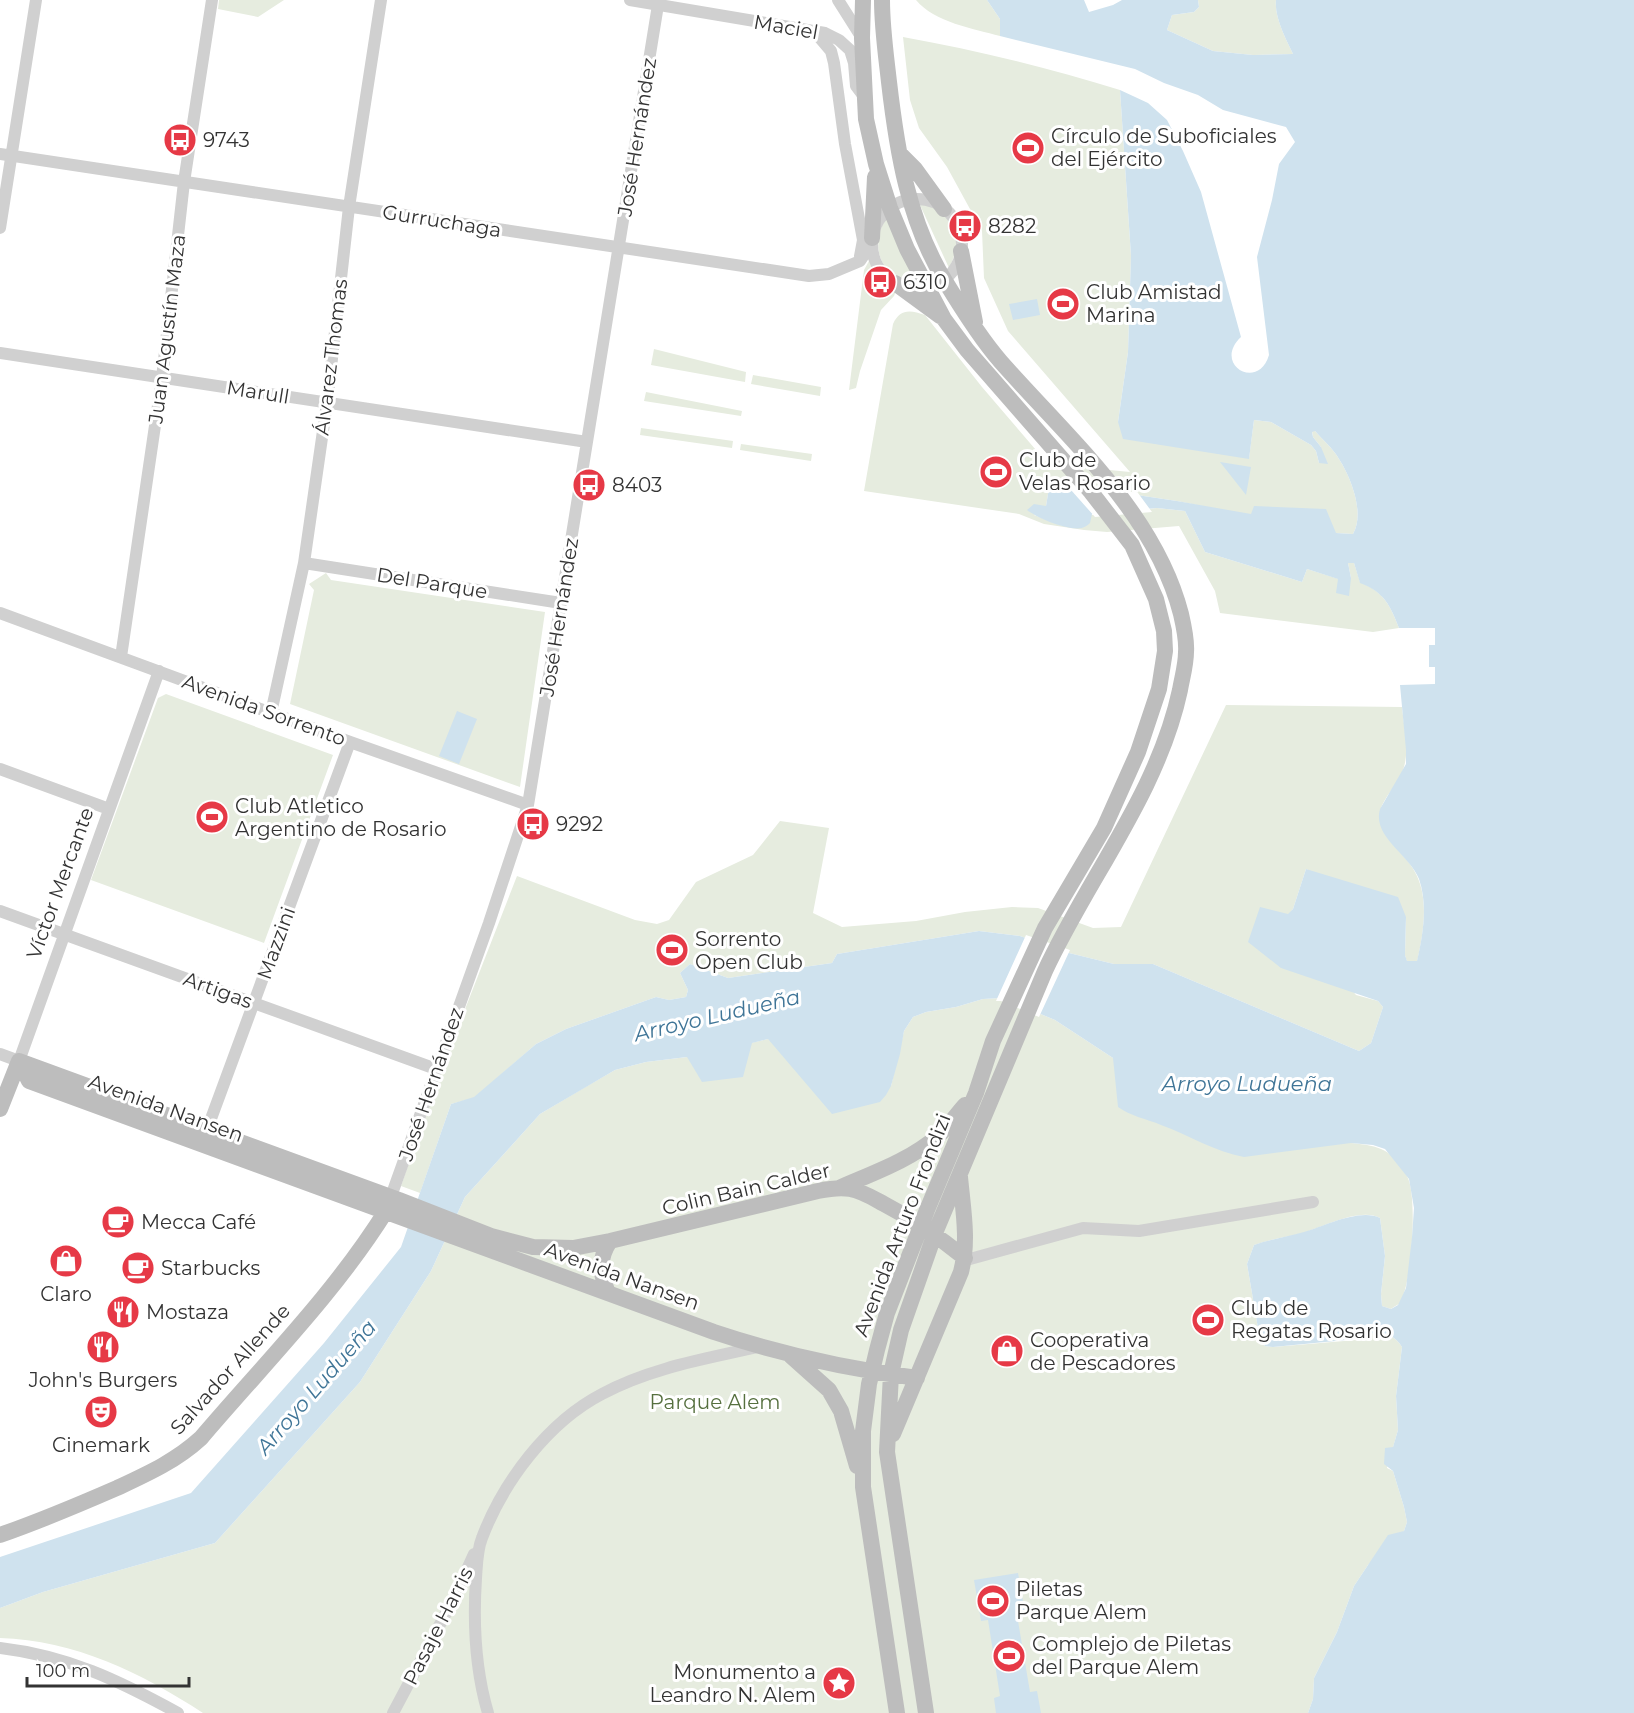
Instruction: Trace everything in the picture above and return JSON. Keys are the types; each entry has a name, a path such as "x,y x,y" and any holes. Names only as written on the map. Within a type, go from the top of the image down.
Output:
{"main road":[{"path":"862,0 865,98 876,164 890,208 926,288 944,319"},
{"name":"Avenida Arturo Frondizi","path":"882,0 882,21 899,153 909,200 924,241 944,280 999,360 1139,521 1166,571 1177,601 1185,632 1186,652 1184,671 1168,734 1120,834 1057,946 960,1174 928,1229 887,1313 872,1371 863,1431 863,1487 897,1713"},
{"path":"899,153 915,169 944,209"},
{"path":"870,245 876,164"},
{"path":"961,251 976,329"},
{"path":"895,283 944,319"},
{"name":"Avenida Arturo Frondizi","path":"926,1713 887,1452 891,1374 928,1229 993,1041 1027,965 1062,897 1104,828 1147,729 1163,672 1165,651 1164,631 1156,600 1132,545 1113,519 993,382 944,319"},
{"name":"Víctor Mercante","path":"0,1109 19,1060"},
{"name":"Avenida Nansen","path":"19,1060 205,1137 487,1242 608,1293 714,1332 758,1347 857,1370 917,1378"},
{"path":"838,1188 889,1167 918,1151 939,1135 976,1093"},
{"path":"887,1452 900,1415 961,1272 966,1241 960,1174"},
{"name":"Colin Bain Calder","path":"617,1240 818,1191 850,1188 864,1193 928,1229 964,1258"},
{"name":"Salvador Allende","path":"0,1535 67,1510 159,1468 189,1448 201,1438 267,1363 395,1207"},
{"path":"608,1293 600,1265 604,1251 617,1240"},
{"name":"Avenida Nansen","path":"487,1242 573,1248 617,1240"},
{"path":"788,1353 829,1390 842,1411 863,1487"}],"street":[{"path":"0,228 5,155 36,0"},
{"name":"Juan Agustín Maza","path":"121,657 162,378 184,182 212,0"},
{"name":"Álvarez Thomas","path":"271,713 304,563 327,403 349,207 381,0"},
{"name":"Maciel","path":"630,0 825,33 839,40 850,50 854,63 856,86 865,98"},
{"path":"838,0 862,38"},
{"name":"José Hernández","path":"395,1207 436,1069 489,923 528,805 658,5"},
{"path":"814,31 831,51 845,144 870,245 885,276 907,288 926,288 944,280 952,272 961,251 957,224 944,209 922,200 909,200 890,208"},
{"name":"Gurruchaga","path":"5,155 808,276 829,274 860,261 870,245 878,221 890,208"},
{"name":"Marull","path":"0,353 588,442"},
{"name":"Del Parque","path":"304,563 561,603"},
{"name":"Avenida Sorrento","path":"0,614 528,805"},
{"name":"Víctor Mercante","path":"19,1060 159,671"},
{"name":"Mazzini","path":"205,1137 350,742"},
{"path":"0,769 109,809"},
{"name":"Artigas","path":"0,911 436,1069"},
{"path":"0,1054 19,1060"},
{"path":"964,1258 970,1259 1083,1228 1138,1231 1313,1202"},
{"name":"Pasaje Harris","path":"393,1713 455,1596 504,1495 528,1456 547,1435 600,1395 627,1382 657,1372 758,1347"},
{"path":"481,1539 476,1569 474,1605 480,1685 488,1713"},
{"path":"0,1648 35,1652 81,1667 118,1682 178,1713"}],"green space":[{"path":"219,0 284,0 258,17 218,9"},
{"path":"916,0 987,0 1000,19 1000,36 944,19 924,8"},
{"path":"1198,0 1276,0 1279,21 1293,54 1253,55 1213,51 1167,30 1172,15 1194,12 1199,7"},
{"path":"903,37 1012,60 1120,90 1131,256 1128,352 1118,422 1249,458 1254,420 1271,422 1311,445 1316,451 1319,463 1321,447 1313,437 1312,431 1315,431 1335,453 1346,471 1354,492 1358,515 1353,534 1336,533 1177,501 1050,482 1046,506 1034,515 1060,525 1082,528 1091,515 1157,508 1185,511 1205,552 1302,582 1307,569 1339,579 1351,578 1348,563 1354,563 1360,582 1381,595 1399,628 1373,632 1220,613 1215,591 1179,526 1107,532 1084,530 1044,524 1019,514 864,491 893,324 899,315 906,312 925,315 982,387 1048,464 1130,472 1008,331 984,278 982,231 947,167 919,128 910,100"},
{"path":"923,204 943,214 954,228 956,247 949,268 920,205"},
{"path":"888,215 918,285 905,282 895,276 881,260 879,238"},
{"path":"869,261 883,281 896,291 881,310 856,388 849,390 864,270"},
{"path":"654,349 746,372 745,382 651,365"},
{"path":"753,375 821,387 820,396 751,384"},
{"path":"646,392 742,411 741,416 644,401"},
{"path":"641,428 733,441 732,448 640,435"},
{"path":"741,444 812,454 811,461 740,450"},
{"path":"326,573 331,580 545,612 520,787 290,704 314,590 309,584"},
{"name":"Club Atletico Argentino de Rosario","path":"166,694 333,755 264,943 91,880 158,698"},
{"name":"Sorrento Open Club","path":"1226,705 1402,707 1406,759 1401,775 1382,807 1381,820 1388,837 1412,867 1421,886 1424,919 1417,962 1407,962 1405,955 1406,917 1306,869 1293,909 1289,914 1356,995 1378,1001 1383,1007 1371,1043 1359,1051 1153,964 1114,964 1069,953 1020,936 979,931 837,954 832,963 728,978 690,964 680,973 688,990 686,997 669,1000 656,997 566,1029 536,1044 474,1098 451,1104 420,1193 401,1186 444,1063 517,876 635,920 657,924 669,920 696,882 753,855 780,821 829,828 813,913 842,927 916,921 965,912 1012,907 1038,908 1093,928 1121,927"},
{"name":"Parque Alem","path":"1002,998 1055,1020 1113,1058 1351,1143 1384,1150 1396,1160 1407,1176 1413,1220 1410,1261 1404,1295 1399,1304 1391,1309 1382,1306 1385,1256 1380,1218 1371,1215 1351,1217 1300,1234 1254,1245 1247,1264 1260,1340 1265,1346 1356,1340 1357,1335 1377,1333 1388,1335 1398,1341 1402,1347 1396,1396 1398,1430 1387,1468 1393,1471 1407,1522 1404,1531 1368,1565 1354,1586 1337,1632 1314,1678 1313,1699 1308,1713 203,1713 156,1685 106,1661 54,1645 0,1638 0,1608 43,1592 215,1543 360,1382 431,1271 465,1197 540,1114 615,1070 768,1039 891,1086 904,1031 913,1017 983,999"}],"water":[{"name":"Arroyo Ludueña","path":"987,0 1084,0 1089,12 1122,0 1198,0 1199,7 1194,12 1172,15 1167,30 1213,51 1253,55 1293,54 1279,21 1276,0 1634,0 1634,1713 1308,1713 1313,1699 1314,1678 1337,1632 1354,1586 1388,1535 1404,1531 1407,1522 1393,1471 1384,1464 1385,1448 1393,1447 1398,1430 1396,1396 1402,1347 1398,1341 1388,1335 1377,1333 1358,1335 1356,1339 1265,1346 1260,1340 1247,1264 1254,1245 1353,1216 1372,1215 1380,1218 1385,1256 1382,1306 1391,1309 1398,1305 1406,1288 1414,1208 1409,1179 1385,1149 1373,1145 1351,1143 1244,1157 1233,1155 1128,1113 1118,1107 1113,1058 1055,1020 1002,998 983,999 913,1017 904,1031 891,1086 880,1102 832,1114 768,1039 752,1043 743,1077 702,1082 687,1057 646,1062 615,1070 540,1114 465,1197 431,1271 360,1382 215,1543 43,1592 0,1608 0,1557 191,1493 324,1343 401,1247 451,1104 474,1097 536,1044 566,1029 656,997 669,1000 686,997 688,990 680,973 690,964 728,978 832,963 837,954 979,931 1020,936 1069,953 1114,964 1153,964 1359,1051 1371,1043 1383,1007 1378,1001 1281,968 1248,942 1260,907 1288,914 1293,909 1306,869 1398,897 1406,917 1405,955 1407,961 1417,961 1424,920 1422,889 1408,861 1386,837 1379,819 1380,809 1406,764 1400,685 1435,684 1435,667 1429,667 1429,645 1435,645 1435,628 1399,628 1381,595 1360,583 1354,563 1348,563 1351,578 1349,596 1336,593 1338,579 1307,569 1302,582 1205,552 1185,511 1157,508 1092,514 1089,524 1082,528 1069,528 1038,517 1027,510 1034,504 1046,506 1050,482 1251,514 1254,506 1326,509 1336,533 1353,534 1358,515 1350,481 1335,453 1315,431 1312,432 1313,437 1321,447 1328,464 1319,463 1316,451 1311,445 1271,422 1254,420 1249,459 1123,439 1118,422 1128,352 1131,256 1120,90 1148,103 1167,120 1183,151 1201,192 1241,337 1233,347 1234,364 1240,370 1248,373 1256,372 1263,366 1269,355 1257,257 1279,164 1295,142 1286,127 1223,110 1198,95 1164,83 1135,69 1000,36 1000,19"},
{"path":"1037,299 1040,315 1013,320 1009,304"},
{"path":"1220,462 1251,467 1246,495"},
{"path":"457,711 477,719 459,764 439,756"},
{"name":"Complejo de Piletas del Parque Alem","path":"1018,1573 1025,1613 1017,1615 1030,1692 1037,1691 1041,1713 996,1713 994,1698 1000,1696 988,1620 981,1621 974,1580"}],"pier":[{"path":"1063,481 1138,493 1152,512 1095,517"},
{"path":"1026,935 1070,950 1039,1017 996,1001"}],"place":[{"name":"9743","path":"180,140"},
{"name":"Círculo de Suboficiales del Ejército","path":"1028,148"},
{"name":"8282","path":"965,226"},
{"name":"6310","path":"880,282"},
{"name":"Club Amistad Marina","path":"1063,304"},
{"name":"Club de Velas Rosario","path":"996,472"},
{"name":"8403","path":"589,485"},
{"name":"Club Atletico Argentino de Rosario","path":"212,817"},
{"name":"9292","path":"533,824"},
{"name":"Sorrento Open Club","path":"672,950"},
{"name":"Mecca Café","path":"118,1222"},
{"name":"Claro","path":"66,1261"},
{"name":"Starbucks","path":"138,1268"},
{"name":"Mostaza","path":"123,1312"},
{"name":"Club de Regatas Rosario","path":"1208,1320"},
{"name":"John's Burgers","path":"103,1347"},
{"name":"Cooperativa de Pescadores","path":"1007,1351"},
{"name":"Cinemark","path":"101,1412"},
{"name":"Piletas Parque Alem","path":"993,1601"},
{"name":"Complejo de Piletas del Parque Alem","path":"1009,1656"},
{"name":"Monumento a Leandro N. Alem","path":"839,1683"}]}
